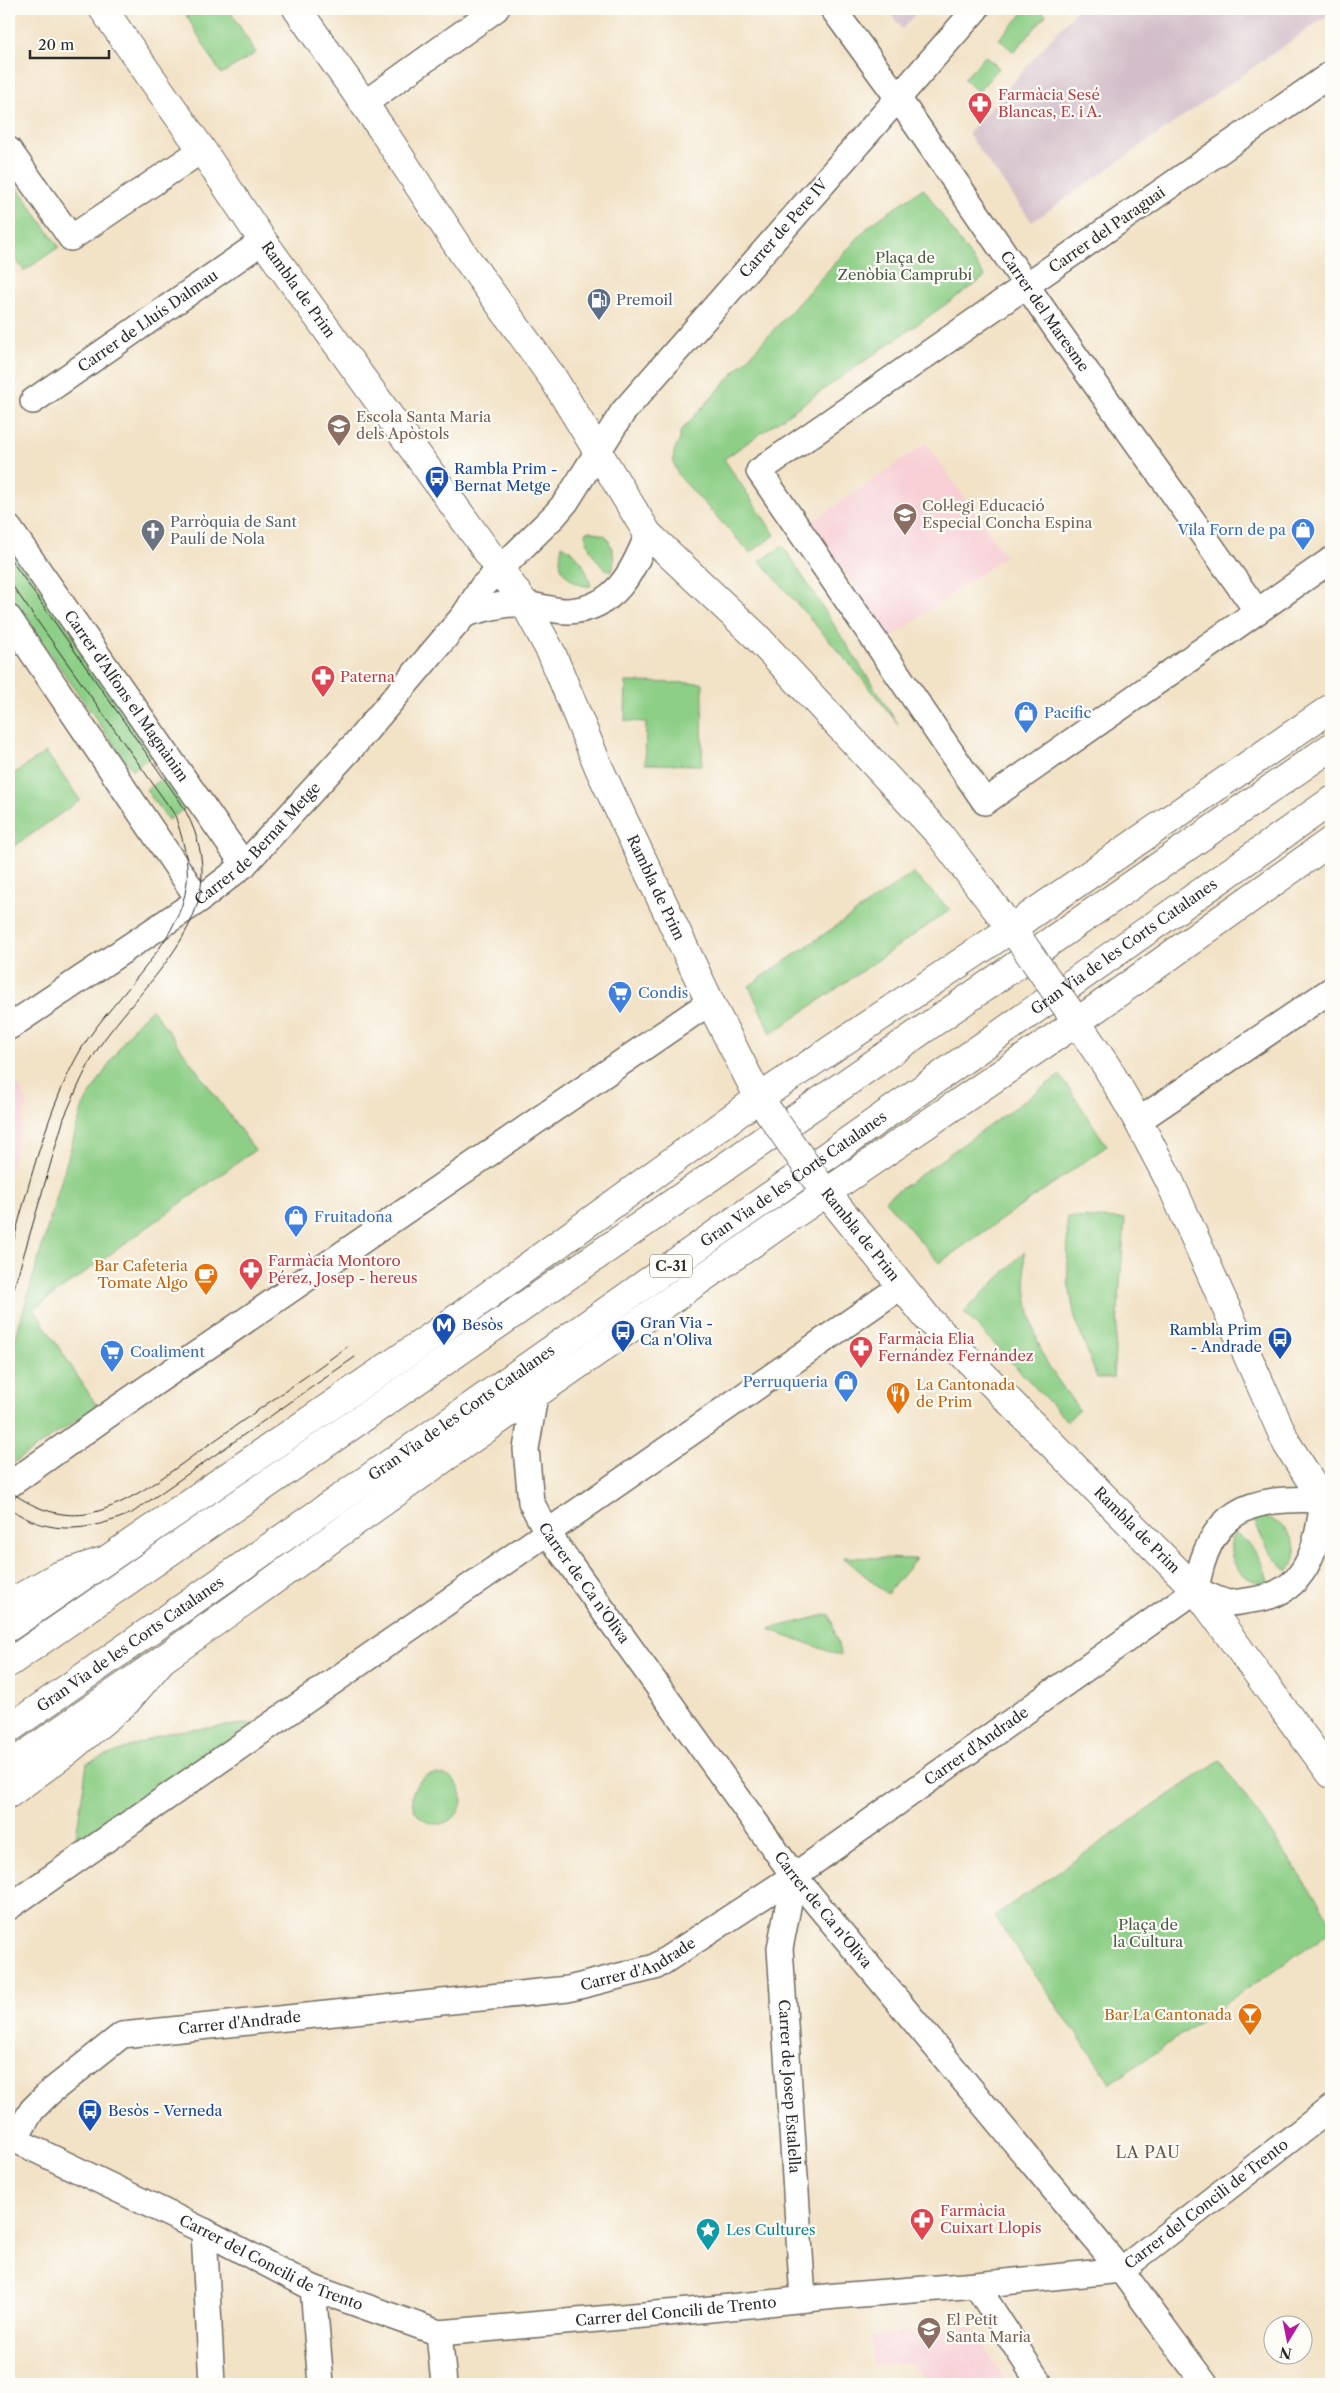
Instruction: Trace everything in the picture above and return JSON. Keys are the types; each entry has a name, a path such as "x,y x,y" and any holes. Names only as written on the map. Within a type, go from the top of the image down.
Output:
{"main road":[{"name":"Rambla de Prim","path":"103,9 202,150 263,242 525,604 552,654 599,768 710,1002 765,1106 821,1188 900,1287 929,1320 1196,1590 1331,1774"},
{"path":"297,9 361,100 464,255 553,378 648,534 771,652 940,835 1017,935 1107,1067 1138,1121 1168,1180 1287,1444 1328,1503"},
{"path":"9,1627 100,1562 1017,935 1331,708"},
{"path":"9,1663 1331,747"},
{"name":"Gran Via de les Corts Catalanes","path":"9,1729 412,1448 1331,801"},
{"path":"9,1766 162,1660 447,1456 535,1396 821,1188 1072,1016 1327,847"},
{"path":"9,1604 58,1576 100,1562"},
{"path":"9,1794 65,1753 127,1701 162,1660"}],"street":[{"path":"361,100 372,98 496,9"},
{"name":"Carrer del Maresme","path":"833,9 898,98 1026,286 1257,611"},
{"name":"Carrer de Pere IV","path":"597,452 623,412 976,9"},
{"name":"Carrer del Paraguai","path":"1257,611 985,802 760,471 1331,74"},
{"path":"9,150 71,238 202,150"},
{"name":"Carrer de Lluís Dalmau","path":"32,401 263,242"},
{"path":"499,569 561,509 597,452"},
{"name":"Carrer d'Alfons el Magnànim","path":"9,528 244,865"},
{"path":"465,614 498,606 525,604 548,610 570,611 599,604 626,580 636,565 648,534"},
{"path":"1257,611 1331,560"},
{"name":"Carrer de Bernat Metge","path":"9,1027 199,900 244,865 355,744 465,614 482,586 499,569"},
{"path":"9,618 199,900"},
{"path":"1138,1121 1331,990"},
{"path":"9,1485 710,1002"},
{"path":"9,1908 900,1287"},
{"name":"Carrer de Ca n'Oliva","path":"535,1396 526,1449 531,1502 547,1532 794,1876 1121,2270 1205,2384"},
{"path":"1274,1500 1328,1503 1313,1553 1299,1577 1270,1598 1228,1603 1196,1590 1199,1570 1207,1549 1216,1531 1229,1517 1249,1506 1274,1500"},
{"name":"Carrer d'Andrade","path":"12,2138 32,2110 49,2092 122,2035 568,1989 655,1967 794,1876 1196,1590"},
{"name":"Carrer de Josep Estalella","path":"794,1876 780,1948 803,2299"},
{"name":"Carrer del Concili de Trento","path":"12,2138 204,2231 313,2288 439,2333 976,2285 1121,2270 1331,2108"},
{"path":"204,2231 212,2384"},
{"path":"976,2285 1040,2384"},
{"path":"313,2288 321,2384"},
{"path":"439,2333 444,2384"}],"shaded area":[{"path":"887,9 920,9 902,29"},
{"path":"1077,9 1331,9 1331,13 1032,222 968,134"},
{"name":"Col·legi Educació Especial Concha Espina","path":"926,443 1005,556 890,639 885,628 811,523"},
{"path":"12,1077 28,1102 9,1175 9,1079"},
{"name":"El Petit Santa Maria","path":"970,2327 1009,2384 927,2384 911,2363 873,2366 871,2336"}],"green space":[{"path":"197,9 229,9 256,53 221,74 186,15"},
{"path":"1027,9 1038,9 1046,15 1014,52 999,39"},
{"path":"985,56 999,68 978,92 964,79"},
{"path":"9,175 59,247 24,271 9,249"},
{"name":"Plaça de Zenòbia Camprubí","path":"923,188 985,277 724,459 775,535 750,553 679,476 675,467 674,453 680,440 680,432 869,226"},
{"path":"590,531 606,536 614,558 612,572 602,566 590,549 585,532"},
{"path":"9,544 156,753 132,770 9,595"},
{"path":"562,545 581,562 591,586 577,583 565,574 560,564"},
{"path":"783,546 898,724 860,676 760,561"},
{"path":"626,682 703,683 702,765 645,764 646,722 625,721"},
{"path":"46,752 80,800 9,850 9,777"},
{"path":"171,773 192,804 168,820 146,790"},
{"path":"913,873 950,910 771,1034 749,986"},
{"path":"152,1009 255,1150 34,1309 97,1406 12,1464 9,1461 9,1360 83,1106 135,1025"},
{"path":"1060,1075 1107,1146 939,1263 885,1200"},
{"path":"1067,1217 1125,1219 1113,1378 1097,1378 1075,1318 1068,1281"},
{"path":"1024,1252 1027,1297 1033,1327 1050,1368 1079,1410 1067,1421 964,1312"},
{"path":"1262,1516 1279,1524 1291,1538 1295,1555 1288,1572 1272,1554 1259,1533 1253,1518"},
{"path":"1234,1532 1241,1536 1257,1554 1264,1568 1268,1583 1250,1579 1242,1574 1237,1567 1231,1551 1231,1541"},
{"path":"843,1557 916,1559 887,1594"},
{"path":"830,1614 841,1656 769,1629"},
{"path":"255,1723 74,1850 87,1763 169,1732"},
{"name":"Plaça de la Cultura","path":"1220,1760 1331,1920 1331,1931 1111,2083 994,1916"},
{"path":"432,1774 442,1774 455,1781 462,1794 462,1804 455,1817 442,1824 432,1824 423,1820 416,1813 412,1804 412,1794 416,1785 423,1778"}],"tram line":[{"path":"9,557 181,803 197,839 202,871 198,901 187,930 170,957 106,1037 88,1066 73,1097 64,1118 9,1305"},
{"path":"9,581 175,815 187,865 187,882 181,907 171,930 140,974 88,1038 64,1083 37,1157 9,1257"},
{"path":"9,1490 35,1506 55,1513 86,1514 120,1503 153,1484 347,1347"},
{"path":"9,1508 39,1524 69,1528 100,1524 132,1513 355,1357"}],"place":[{"name":"Farmàcia Sesé Blancas, E. i A.","path":"980,125"},
{"name":"Premoil","path":"599,321"},
{"name":"Escola Santa Maria dels Apòstols","path":"339,447"},
{"name":"Rambla Prim - Bernat Metge","path":"437,499"},
{"name":"Col·legi Educació Especial Concha Espina","path":"905,536"},
{"name":"Vila Forn de pa","path":"1303,551"},
{"name":"Parròquia de Sant Paulí de Nola","path":"153,552"},
{"name":"Paterna","path":"323,698"},
{"name":"Pacific","path":"1026,734"},
{"name":"Condis","path":"620,1014"},
{"name":"Fruitadona","path":"296,1238"},
{"name":"Farmàcia Montoro Pérez, Josep - hereus","path":"251,1291"},
{"name":"Bar Cafeteria Tomate Algo","path":"206,1296"},
{"name":"Besòs","path":"444,1346"},
{"name":"Gran Via - Ca n'Oliva","path":"623,1353"},
{"name":"Rambla Prim - Andrade","path":"1280,1360"},
{"name":"Farmàcia Elia Fernández Fernández","path":"861,1369"},
{"name":"Coaliment","path":"112,1373"},
{"name":"Perruqueria","path":"846,1403"},
{"name":"La Cantonada de Prim","path":"898,1415"},
{"name":"Bar La Cantonada","path":"1250,2036"},
{"name":"Besòs - Verneda","path":"90,2132"},
{"name":"Farmàcia Cuixart Llopis","path":"922,2241"},
{"name":"Les Cultures","path":"708,2251"},
{"name":"El Petit Santa Maria","path":"929,2350"}],"district":[{"name":"LA PAU","path":"1148,2152"}]}
